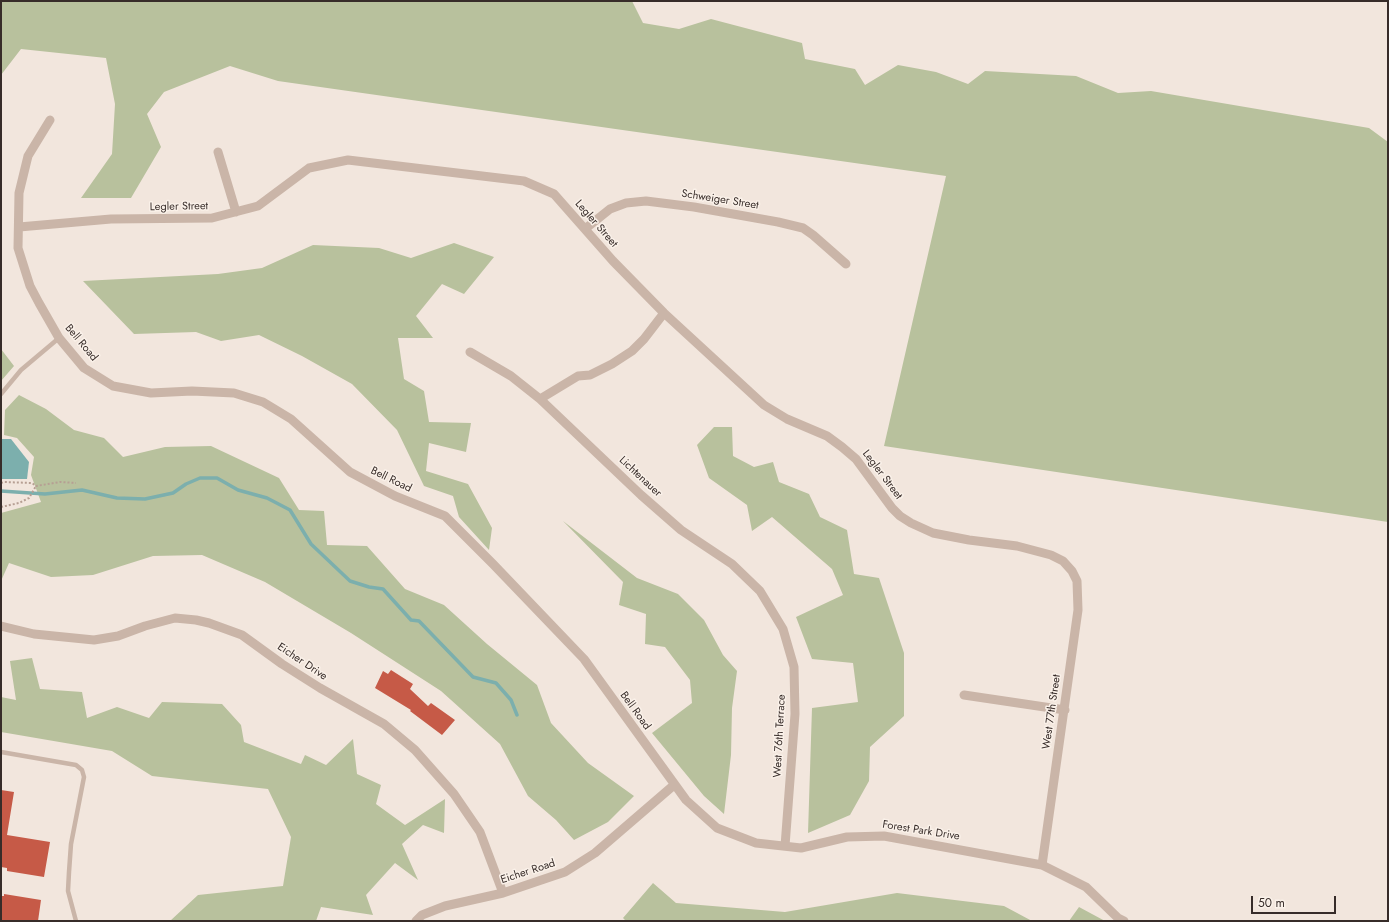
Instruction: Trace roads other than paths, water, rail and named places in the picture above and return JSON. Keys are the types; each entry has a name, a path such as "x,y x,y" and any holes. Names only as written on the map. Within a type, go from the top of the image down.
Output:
{"street":[{"name":"Bell Road","path":"50,120 28,156 19,193 18,248 30,286 38,303 59,338 84,368 113,386 151,393 192,391 234,393 262,402 291,419 350,472 395,496 445,516 584,659 674,785"},
{"path":"218,152 236,212"},
{"name":"Legler Street","path":"19,227 112,219 212,218 258,206 309,168 348,160 524,181 554,194 613,262 664,313 764,405 787,420 827,436 856,458 892,508 911,523 933,533 969,540 1017,546 1051,555 1063,561 1067,566"},
{"name":"Schweiger Street","path":"585,228 610,209 626,203 646,201 694,207 803,228 846,264"},
{"path":"540,399 578,376 590,375 612,364 632,351 644,339 664,313"},
{"name":"Lichtenauer","path":"470,352 511,376 540,399 641,496 681,530 732,564 760,591 783,629"},
{"name":"West 77th Street","path":"1042,865 1078,610 1078,581 1067,566"},
{"name":"Eicher Drive","path":"1,626 34,634 94,640 118,636 145,626 175,618 209,623 242,635 282,664 320,688 384,724 415,750 454,794 480,832 503,893"},
{"name":"West 76th Terrace","path":"783,629 794,667 795,714 786,846"},
{"path":"964,695 1065,710"},
{"name":"Eicher Road","path":"416,921 422,915 446,906 503,893 565,872 595,853 674,785"},
{"name":"Forest Park Drive","path":"674,785 686,800 717,828 756,842 801,848 847,836 884,836 1042,865 1086,887 1118,918 1124,921"}],"lane":[{"path":"1,394 21,370 59,338"},
{"path":"1,752 76,765 82,770 84,777 71,844 68,892 76,921"}],"water":[{"path":"1,439 11,439 29,462 27,479 1,479"}],"waterway":[{"path":"1,491 45,494 82,490 117,498 145,499 173,493 186,484 200,478 217,478 238,490 267,498 290,510 311,544 350,581 369,587 383,589 411,620 419,621 473,677 496,683 511,700 517,715"}]}
